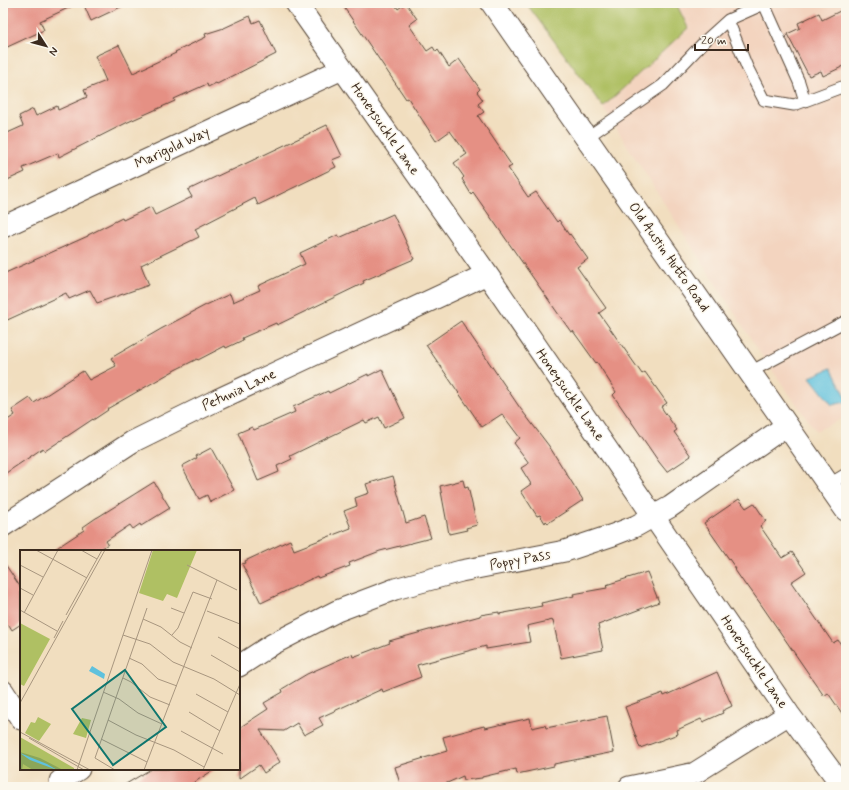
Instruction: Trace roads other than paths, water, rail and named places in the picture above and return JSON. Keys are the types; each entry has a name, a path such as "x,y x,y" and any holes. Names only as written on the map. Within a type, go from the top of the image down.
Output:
{"street":[{"name":"Honeysuckle Lane","path":"296,3 487,274 789,714 843,787"},
{"name":"Old Austin Hutto Road","path":"492,3 787,425 837,480 846,510"},
{"name":"Marigold Way","path":"3,227 342,69"},
{"name":"Petunia Lane","path":"3,526 132,442 217,400 487,274"},
{"name":"Poppy Pass","path":"240,665 273,644 337,611 395,589 461,571 565,551 636,526 670,507 787,425"},
{"path":"3,691 20,718"},
{"path":"629,787 695,773 789,714"},
{"path":"59,779 77,770"}],"lane":[{"path":"586,138 663,84 728,20 765,4 799,82 805,101"},
{"path":"728,20 747,67 764,100 794,105 842,87 846,88"},
{"path":"750,372 846,321"}],"water":[{"path":"831,368 846,396 846,402 832,405 810,377"}]}
